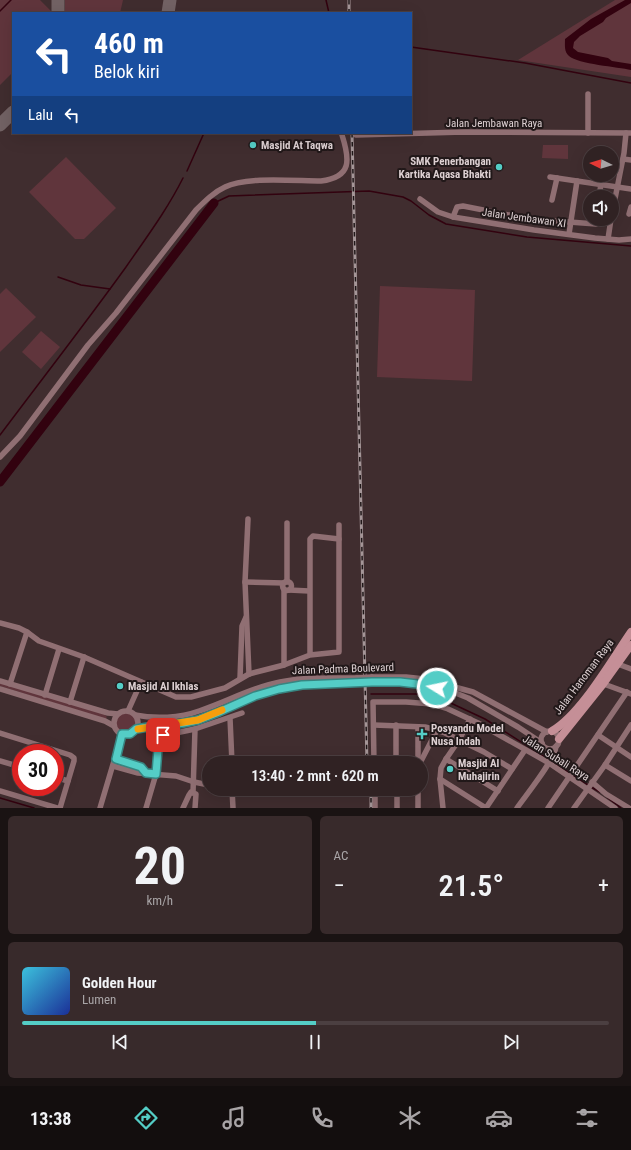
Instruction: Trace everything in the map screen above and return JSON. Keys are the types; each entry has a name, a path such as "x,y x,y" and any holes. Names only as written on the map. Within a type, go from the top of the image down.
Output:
{"street":[{"path":"588,94 588,133"},
{"name":"Jalan Jembawan Raya","path":"412,133 456,132 629,133"},
{"path":"616,190 629,133"},
{"name":"Jalan Jembawan Raya","path":"356,135 389,134"},
{"path":"0,457 20,436 88,345 116,313 196,210 208,198 221,188 233,184 260,180 321,182 337,177 343,174 347,162 346,146 342,135"},
{"path":"623,159 631,160"},
{"path":"550,177 631,189"},
{"path":"552,200 557,178"},
{"path":"569,234 577,180"},
{"path":"600,190 601,184"},
{"name":"Jalan Jembawan XI","path":"420,199 438,212 453,217 608,239 631,239"},
{"path":"453,217 456,208 463,206 529,219 583,223"},
{"path":"629,214 631,207"},
{"path":"608,239 610,226"},
{"path":"248,519 245,582 249,674"},
{"path":"284,664 287,523"},
{"path":"0,623 27,632 39,640 59,649 84,657 176,697 191,697 225,688 249,674 310,655 338,653 339,525"},
{"path":"310,655 309,591 311,537 319,536 339,539"},
{"path":"245,582 286,586 309,591"},
{"path":"240,678 242,626 247,615"},
{"path":"10,684 27,632"},
{"name":"Jalan Hanoman Raya","path":"615,662 631,632"},
{"name":"Jalan Hanoman Raya","path":"517,808 551,759 558,742 615,662 631,645"},
{"path":"45,694 59,649"},
{"path":"70,702 84,657"},
{"path":"615,662 631,669"},
{"name":"Jalan Padma Boulevard","path":"136,729 198,720 255,696 279,689 302,685 357,680 412,678 449,685 473,692 522,719 549,731"},
{"name":"Jalan Padma Boulevard","path":"135,715 147,717 187,714 199,711 253,689 280,682 301,679 357,680"},
{"name":"Jalan Padma Boulevard","path":"372,679 426,685 448,690 468,698 518,727 542,743"},
{"path":"0,681 108,714 118,714"},
{"path":"128,711 141,682"},
{"path":"548,808 570,774 629,693 600,682"},
{"name":"Jalan Hanoman Raya","path":"549,731 570,718 600,682"},
{"path":"0,689 105,721 114,726 119,733 122,734 130,734 136,729 138,722 135,715 128,711 121,711 114,722 114,726"},
{"name":"Jalan Subali Raya","path":"374,725 372,704 376,701 432,704 448,709 470,719 525,750 551,759 570,774 589,786 615,808"},
{"path":"146,808 156,774 159,737 195,729 242,713"},
{"path":"230,718 232,756"},
{"path":"443,808 440,779 441,768 459,740 470,719"},
{"path":"518,727 522,719"},
{"path":"374,756 374,725 396,725 437,730 484,752 512,768"},
{"path":"396,725 396,756"},
{"path":"574,808 605,765 631,725"},
{"path":"418,727 419,756"},
{"path":"182,808 188,795 192,792 194,782 195,729"},
{"path":"423,756 437,730"},
{"path":"549,748 558,742 557,734 549,731 542,738 542,743 544,746 553,751 551,759"},
{"path":"0,733 70,755 74,758 60,808"},
{"path":"100,808 114,766 122,734"},
{"path":"598,735 631,756"},
{"path":"440,779 486,808 525,750"},
{"path":"116,759 141,767 146,773"},
{"path":"446,759 498,790"},
{"path":"0,761 12,764"},
{"path":"131,771 132,764"},
{"path":"605,765 631,781"},
{"path":"114,766 138,773 176,776 202,784"},
{"path":"64,780 68,781"},
{"path":"589,786 629,808"},
{"path":"0,791 57,808"},
{"path":"192,792 196,794 195,808"},
{"path":"232,796 233,808"},
{"path":"375,796 375,808"},
{"path":"396,796 397,808"},
{"path":"418,796 418,808"}],"shaded area":[{"path":"0,0 40,0 52,12 12,12 12,73 0,85"},
{"path":"65,0 123,0 120,12 65,12"},
{"path":"615,0 631,0 631,77 518,60"},
{"path":"625,0 631,0 631,3 580,36 574,42 573,48 578,52 608,58 612,61 631,64 631,70 581,61 574,59 567,54 565,39 591,19"},
{"path":"543,145 568,145 568,159 542,158"},
{"path":"66,157 116,208 84,239 75,239 29,192"},
{"path":"380,286 475,290 472,381 377,377"},
{"path":"6,288 36,317 0,352 0,294"},
{"path":"41,331 60,347 41,369 22,352"},
{"path":"0,682 104,714 107,717 105,719 0,686"},
{"path":"126,713 133,716 136,723 133,730 126,733 119,730 116,723 119,716"}],"waterway":[{"path":"0,11 11,0"},
{"path":"326,0 329,12"},
{"path":"412,47 525,63 631,83"},
{"path":"187,171 204,134"},
{"path":"0,435 149,235 183,178"},
{"path":"214,203 229,196 369,191 403,197 411,201 429,215 446,224 527,237 631,246"},
{"path":"0,482 214,203"},
{"path":"58,277 81,285 110,289"},
{"path":"371,694 421,694 440,698 485,719 570,773"},
{"path":"573,775 588,785"},
{"path":"591,787 600,792"},
{"path":"0,798 34,808"},
{"path":"608,798 621,808"}],"taxiway":[{"path":"58,0 58,12"},
{"path":"168,12 170,0"},
{"path":"0,125 12,113"}],"railway":[{"path":"349,0 349,12"},
{"path":"352,134 367,756"},
{"path":"371,796 371,808"}],"slow traffic":[{"path":"138,729 198,720 222,710"}],"place":[{"name":"Masjid At Taqwa","path":"253,145"},
{"name":"SMK Penerbangan Kartika Aqasa Bhakti","path":"499,167"},
{"name":"Masjid Al Ikhlas","path":"120,686"},
{"name":"Posyandu Model Nusa Indah","path":"422,734"},
{"name":"Masjid Al Muhajirin","path":"450,769"}],"route":[{"path":"163,735 159,737 156,774 146,773 141,767 116,759 122,734 130,734 136,729 198,720 255,696 279,689 302,685 372,682 400,682 426,685 437,688"}]}
